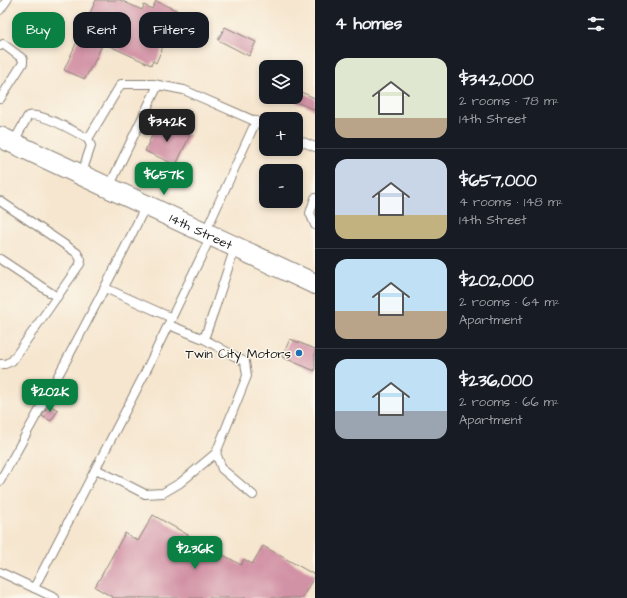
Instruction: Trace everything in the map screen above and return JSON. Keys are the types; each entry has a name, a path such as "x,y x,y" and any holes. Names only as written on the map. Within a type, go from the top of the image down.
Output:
{"street":[{"name":"14th Street","path":"7,140 315,284"}],"lane":[{"path":"0,10 7,0"},
{"path":"0,46 3,44 23,59 23,63 0,99"},
{"path":"88,139 121,84 153,84 184,90 259,123"},
{"path":"109,188 158,85"},
{"path":"7,140 28,116 33,114 58,123 88,139 91,146 81,174"},
{"path":"34,588 144,375 170,321 256,122"},
{"path":"303,142 315,147"},
{"path":"315,198 310,213 315,224"},
{"path":"0,201 77,253 82,260 12,361 5,364 0,364"},
{"path":"0,481 61,373 146,205"},
{"path":"204,339 235,247"},
{"path":"0,259 57,297"},
{"path":"96,469 145,494 163,493 180,483 216,453 247,376 245,362 105,288"},
{"path":"216,453 222,469 253,495"},
{"path":"0,572 55,598"}],"building":[{"path":"96,0 120,0 142,10 144,5 152,9 156,1 178,11 139,12 139,48 162,48 156,63 153,61 151,65 114,48 131,48 131,12 91,12"},
{"path":"225,27 256,42 249,56 218,40"},
{"path":"74,48 101,48 85,79 64,70"},
{"path":"303,93 315,98 315,110 301,104 303,104"},
{"path":"159,120 190,135 176,165 145,151"},
{"name":"Twin City Motors","path":"290,339 315,349 315,371 282,357"},
{"path":"49,405 58,410 51,421 42,416"},
{"path":"153,515 241,565 244,559 252,564 263,546 315,575 302,598 114,598 95,587 125,533 138,541"}],"place":[{"name":"Twin City Motors","path":"299,353"}]}
